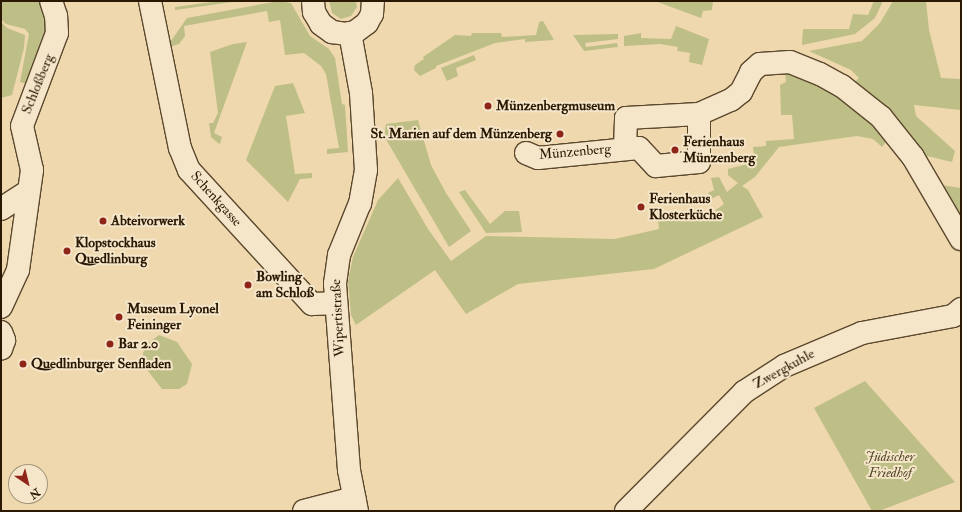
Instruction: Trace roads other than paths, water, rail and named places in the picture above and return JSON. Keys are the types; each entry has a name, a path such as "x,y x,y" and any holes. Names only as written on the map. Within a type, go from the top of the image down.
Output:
{"street":[{"name":"Schloßberg","path":"1,307 18,270 32,170 22,126 56,39 57,25 51,1"},
{"name":"Schenkgasse","path":"150,1 180,148 189,170 312,304 335,303"},
{"path":"313,1 316,16 324,27 336,33 350,33 367,23 372,14 373,1"},
{"name":"Wipertistraße","path":"350,33 360,87 365,178 360,203 336,266 335,303 356,505"},
{"name":"Münzenberg","path":"625,148 626,118 699,114 731,100 741,92 751,72 760,64 790,62 842,86 881,117 913,157 961,239"},
{"name":"Münzenberg","path":"526,154 538,158 625,148 639,148 656,166 699,162 699,114"},
{"path":"1,208 29,191"},
{"name":"Zwergkuhle","path":"626,511 744,392 784,366 862,333 953,316 961,309"},
{"path":"1,332 4,340 1,349"},
{"path":"304,511 356,505"}],"place":[{"name":"Münzenbergmuseum","path":"488,106"},
{"name":"St. Marien auf dem Münzenberg","path":"560,134"},
{"name":"Ferienhaus Münzenberg","path":"675,150"},
{"name":"Ferienhaus Klosterküche","path":"641,207"},
{"name":"Abteivorwerk","path":"103,221"},
{"name":"Klopstockhaus Quedlinburg","path":"67,251"},
{"name":"Bowling am Schloß","path":"248,285"},
{"name":"Museum Lyonel Feininger","path":"119,317"},
{"name":"Bar 2.0","path":"110,344"},
{"name":"Quedlinburger Senfladen","path":"23,364"}],"park label":[{"name":"Jüdischer Friedhof","path":"890,466"}]}
